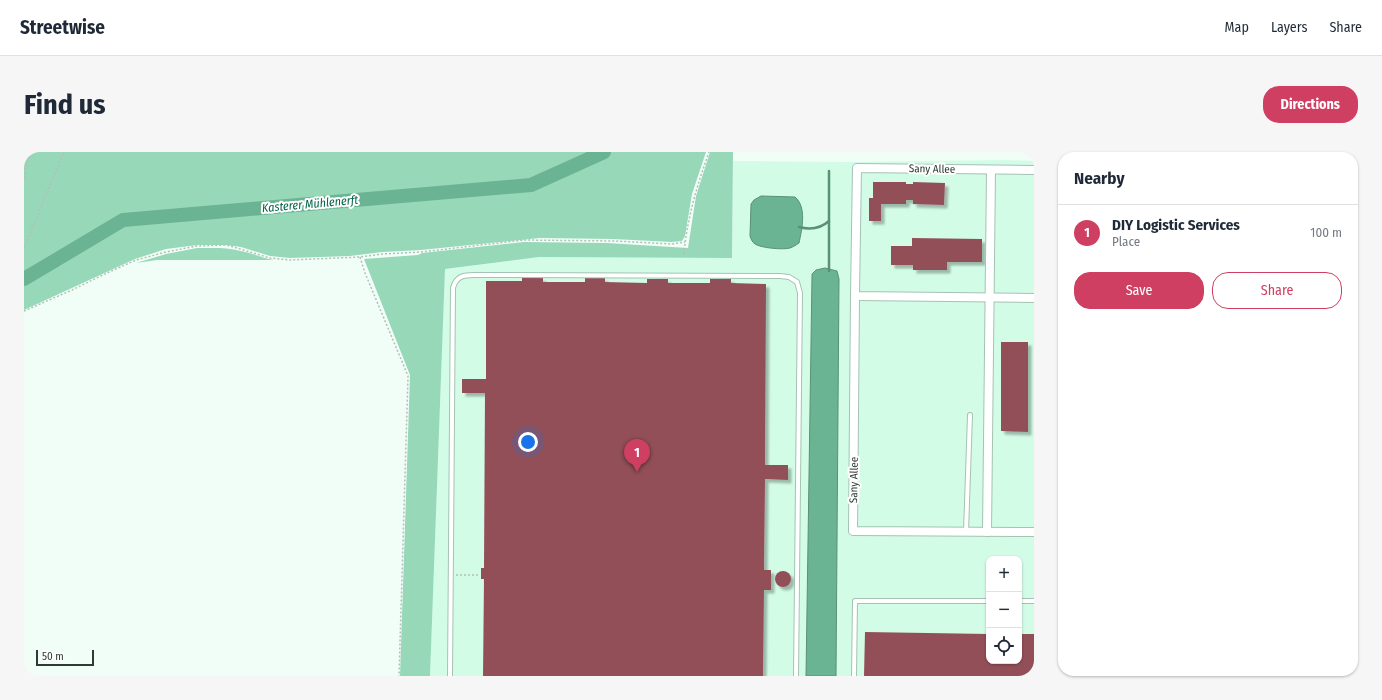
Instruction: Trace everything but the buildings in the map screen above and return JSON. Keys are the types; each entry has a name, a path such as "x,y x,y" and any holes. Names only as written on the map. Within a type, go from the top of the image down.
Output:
{"street":[{"name":"Sany Allee","path":"1034,170 857,168 853,530 1034,532"},
{"path":"987,532 991,170"},
{"path":"856,296 1034,298"}],"lane":[{"path":"450,676 453,288 458,278 464,275 789,277 797,282 800,293 796,676"},
{"path":"966,532 970,415"},
{"path":"854,676 855,601 986,601"},
{"path":"1022,601 1034,601"}],"path":[{"path":"24,178 30,152"},
{"path":"24,248 64,152"},
{"path":"684,254 694,195 709,152"},
{"path":"24,311 136,260 197,246 227,246 270,258 290,260 360,258 382,254 421,252 524,240 615,241 672,244 685,242"},
{"path":"360,258 408,376 399,676"},
{"path":"450,575 480,575"}],"shaded area":[{"path":"24,152 598,152 530,182 123,219 24,278"},
{"path":"610,152 706,152 692,194 685,236 682,241 672,242 613,239 540,238 350,256 290,258 270,256 241,247 226,245 198,245 166,249 135,259 24,310 24,280 124,221 531,186"},
{"path":"710,152 733,152 732,258 539,257 445,269 430,676 400,676 410,375 364,259 418,255 422,253 524,242 607,243 688,248 696,196"},
{"path":"733,161 1034,161 1034,676 430,676 445,269 539,257 732,258"},
{"path":"761,196 795,197 799,201 803,218 799,243 793,247 782,249 762,247 753,242 750,236 751,204 754,200"},
{"path":"197,248 230,249 274,260 157,260 136,263 166,254"},
{"path":"825,268 837,271 839,279 836,676 806,676 812,274 816,270"}],"waterway":[{"name":"Kasterer Mühlenerft","path":"24,279 123,220 531,185 604,152"},
{"path":"829,171 829,271"},
{"path":"799,227 815,228 822,226 829,221"}],"place":[{"name":"DIY Logistic Services","path":"637,472"}]}
